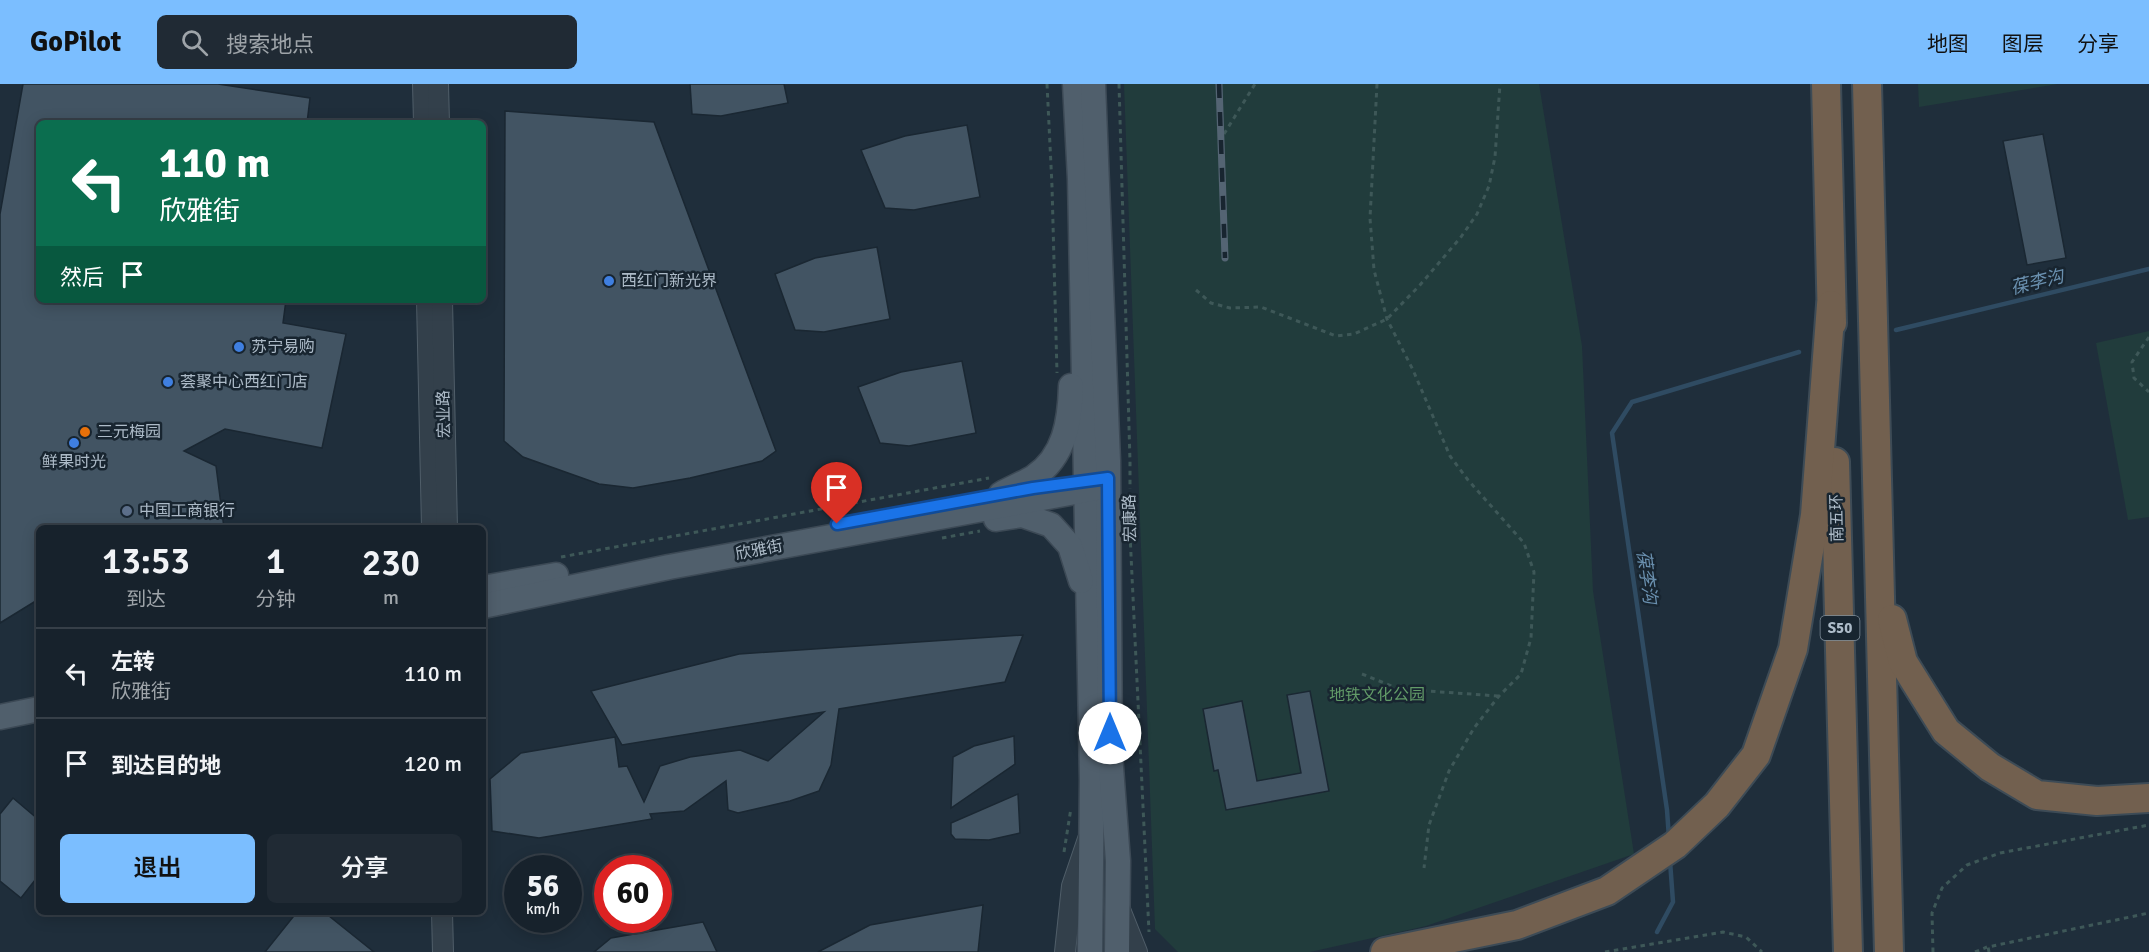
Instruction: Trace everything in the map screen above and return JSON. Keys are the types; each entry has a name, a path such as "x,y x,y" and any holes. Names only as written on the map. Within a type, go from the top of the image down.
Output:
{"highway":[{"name":"南五环","path":"1826,84 1848,952"},
{"name":"S50","path":"1867,84 1889,952"},
{"path":"1385,952 1517,925 1607,891 1675,845 1717,805 1756,755 1793,649 1815,515 1831,305"},
{"path":"1880,571 1903,662 1946,731 1990,767 2037,795 2097,801 2149,798"}],"main road":[{"name":"宏康路","path":"1075,84 1086,450 1103,485 1089,607 1092,825 1090,952"},
{"name":"宏康路","path":"1093,84 1110,754 1118,861 1117,952"},
{"path":"995,486 1035,476 1056,456 1065,439 1071,404 1073,341 1082,261"},
{"name":"欣雅街","path":"486,587 995,486 1103,485"},
{"name":"欣雅街","path":"486,605 681,565 1103,485"},
{"path":"896,525 955,526 1022,515 1051,525 1070,546 1089,607"},
{"path":"0,699 36,693"},
{"path":"0,717 36,710"}],"street":[{"path":"423,84 424,120"},
{"path":"438,84 439,120"},
{"name":"宏业路","path":"427,303 432,525"},
{"name":"宏业路","path":"442,303 447,525"},
{"path":"1065,952 1072,886 1092,825"},
{"path":"1118,902 1143,945"},
{"path":"442,915 443,952"},
{"path":"454,915 455,952"}],"path":[{"path":"1047,84 1057,375"},
{"name":"宏康路","path":"1103,485 1130,461 1119,84"},
{"path":"1224,135 1255,84"},
{"path":"1377,84 1370,218 1374,270 1388,319 1450,456 1468,480 1524,543 1534,572 1531,638 1521,674 1498,696 1474,728 1449,771 1429,825 1424,868"},
{"path":"1196,290 1211,303 1230,308 1261,308 1336,336 1354,334 1388,319 1461,237 1477,214 1489,186 1495,157 1500,84"},
{"path":"2149,337 2133,362 2134,378 2149,392"},
{"name":"欣雅街","path":"554,558 995,486"},
{"name":"宏康路","path":"1130,525 1143,945"},
{"path":"1362,674 1399,689 1498,696"},
{"path":"1063,860 1071,804"},
{"path":"1933,952 1932,913 1942,888 1967,865 2000,853 2149,825"},
{"path":"1975,952 1988,947 2149,913"},
{"path":"1605,952 1723,932 1746,937 1762,952"},
{"path":"1988,947 1989,952"}],"green space":[{"name":"地铁文化公园","path":"1124,84 1539,84 1582,346 1593,591 1634,854 1426,926 1310,952 1178,952 1155,929"},
{"path":"1918,84 2058,84 1919,107"},
{"path":"2149,331 2149,517 2128,520 2096,343"}],"building":[{"name":"荟聚中心西红门店","path":"23,84 218,84 310,98 307,120 36,120 36,303 286,303 283,323 346,334 322,448 225,429 184,451 216,466 224,525 36,525 36,601 0,623 0,214"},
{"path":"690,84 784,84 788,103 721,116 692,114"},
{"name":"西红门新光界","path":"505,111 654,122 776,451 762,461 690,478 633,488 599,484 523,457 504,441"},
{"path":"967,125 980,197 914,210 885,208 861,150 905,136"},
{"path":"2043,134 2066,258 2027,265 2003,141"},
{"path":"877,247 890,319 824,332 795,330 775,274 815,258"},
{"path":"962,361 976,433 909,446 880,443 858,387 901,372"},
{"path":"1023,635 1005,682 839,709 831,765 819,791 790,801 738,813 728,810 726,781 684,811 650,814 652,819 539,838 492,831 490,779 521,753 615,737 619,767 627,766 644,802 660,766 690,757 740,750 768,761 824,712 622,745 591,691 739,654"},
{"path":"1310,691 1329,791 1226,810 1218,770 1214,771 1203,709 1242,701 1257,781 1301,773 1287,695"},
{"path":"1014,736 1015,764 951,808 953,757 974,746"},
{"path":"1018,794 1020,833 989,840 955,839 951,834 951,823"},
{"path":"13,798 36,817 36,879 21,898 0,881 0,814"},
{"path":"983,905 978,952 818,952 870,925"},
{"path":"295,915 328,915 374,952 265,952"},
{"path":"703,922 717,952 594,952 611,938 640,933 672,933 672,927"}],"waterway":[{"name":"葆李沟","path":"1896,330 2149,269"},
{"name":"葆李沟","path":"1669,838 1667,810 1612,433 1632,402 1799,352"},
{"name":"葆李沟","path":"1657,932 1673,902 1670,861"}],"railway":[{"path":"1219,84 1225,258"}],"place":[{"name":"西红门新光界","path":"609,281"},
{"name":"苏宁易购","path":"239,347"},
{"name":"荟聚中心西红门店","path":"168,382"},
{"name":"三元梅园","path":"85,432"},
{"name":"鲜果时光","path":"74,443"},
{"name":"中国工商银行","path":"127,511"}],"route":[{"path":"837,524 1033,488 1108,478 1110,733"}]}
